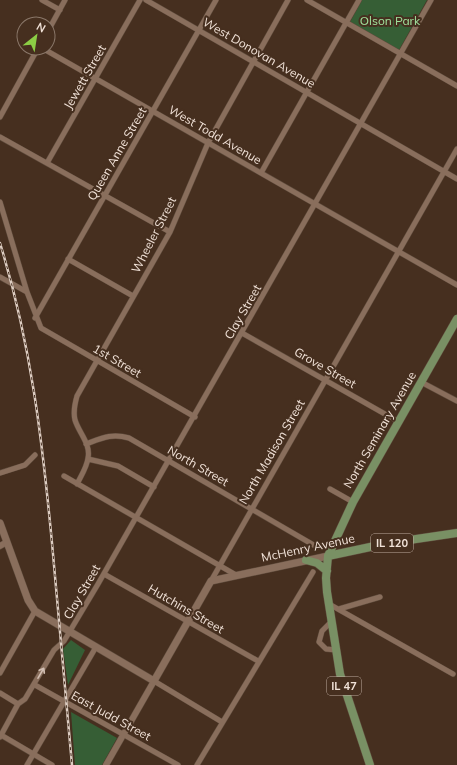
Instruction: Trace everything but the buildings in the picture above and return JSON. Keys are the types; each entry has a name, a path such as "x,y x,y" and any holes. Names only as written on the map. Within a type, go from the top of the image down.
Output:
{"main road":[{"name":"North Seminary Avenue","path":"328,556 334,539 353,502 457,319"},
{"path":"0,522 4,544 28,600 35,611 154,681"},
{"name":"McHenry Avenue","path":"211,581 352,551 457,533"},
{"path":"334,539 338,546 352,551"},
{"name":"IL 47","path":"328,556 327,571 329,604 336,650 344,687 370,765"},
{"path":"306,560 317,563 327,571"},
{"name":"North Madison Street","path":"154,681 211,581"}],"street":[{"path":"42,0 60,10"},
{"path":"56,17 65,0"},
{"name":"Jewett Street","path":"47,163 140,0"},
{"name":"West Donovan Avenue","path":"146,0 457,179"},
{"name":"Queen Anne Street","path":"35,318 216,0"},
{"name":"Wheeler Street","path":"88,459 86,444 75,420 77,396 170,232 208,142 288,0"},
{"path":"307,0 400,55 457,86"},
{"path":"262,173 359,0"},
{"name":"Clay Street","path":"0,736 18,704 25,699 35,685 54,650 64,641 70,632 104,574 431,0"},
{"path":"0,117 34,56"},
{"name":"West Todd Avenue","path":"56,56 457,285"},
{"path":"0,137 170,232"},
{"name":"North Madison Street","path":"211,581 457,149"},
{"path":"0,202 35,318"},
{"path":"68,259 133,296"},
{"path":"0,277 27,292"},
{"name":"1st Street","path":"35,318 41,328 194,417"},
{"name":"Grove Street","path":"242,333 398,422"},
{"path":"421,382 457,401"},
{"name":"North Street","path":"86,444 102,437 112,435 129,438 317,546"},
{"path":"0,473 25,465 35,455"},
{"path":"77,484 88,459 118,466 154,487"},
{"path":"64,476 236,575"},
{"path":"330,489 353,502"},
{"path":"197,765 258,661 313,572"},
{"name":"Hutchins Street","path":"104,574 258,661"},
{"path":"339,609 380,597"},
{"path":"329,604 453,674"},
{"path":"0,673 35,611"},
{"path":"331,622 322,631 319,642 326,649 336,650"},
{"path":"28,765 96,647"},
{"path":"154,681 222,722"},
{"name":"North Madison Street","path":"106,765 154,681"},
{"name":"East Judd Street","path":"35,685 178,765"},
{"path":"0,693 18,704"},
{"path":"0,736 52,765"}],"green space":[{"name":"Olson Park","path":"362,0 427,0 399,50 350,22"},
{"path":"71,640 85,650 68,685 63,649"},
{"path":"71,712 117,738 102,765 75,765"}],"railway":[{"path":"0,243 20,318 34,392 52,543 72,765"}]}
